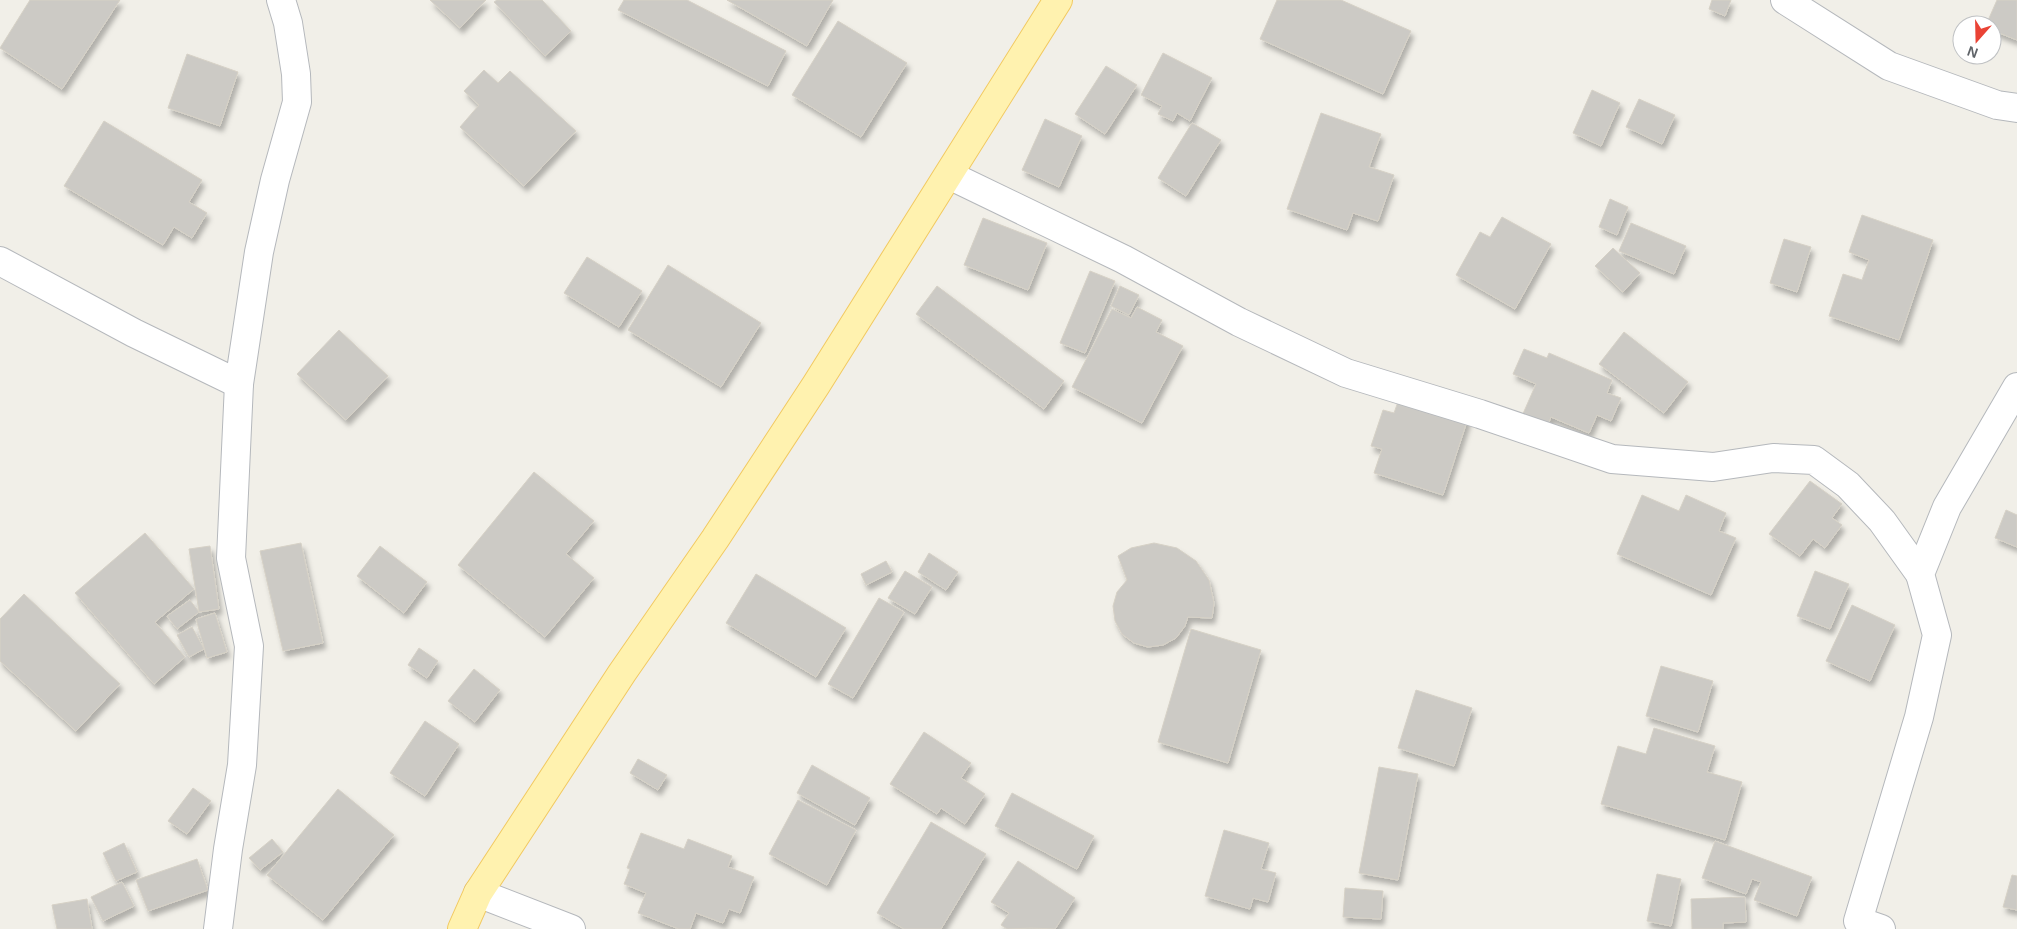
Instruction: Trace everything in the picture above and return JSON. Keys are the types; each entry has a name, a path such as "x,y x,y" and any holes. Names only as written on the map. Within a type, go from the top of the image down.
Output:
{"main road":[{"path":"462,929 478,893 811,393 1058,0"}],"street":[{"path":"218,929 228,850 242,765 250,646 231,558 239,384 259,252 275,180 297,102 296,74 288,23 280,0"},
{"path":"1785,0 1889,66 1996,105 2017,108"},
{"path":"949,175 1123,259 1239,322 1346,373 1480,414 1612,459 1713,467 1773,458 1814,460 1848,485 1882,521 1920,574 1937,635 1919,717 1865,927"},
{"path":"0,262 134,333 239,384"},
{"path":"1920,574 1947,507 2017,387"},
{"path":"478,893 571,929"}],"building":[{"path":"30,0 120,0 62,89 0,48"},
{"path":"430,0 486,0 460,28"},
{"path":"497,0 542,0 571,31 545,56 494,2"},
{"path":"624,0 687,0 786,51 768,86 618,10"},
{"path":"727,0 833,0 807,46"},
{"path":"1277,0 1341,0 1411,31 1383,94 1260,39"},
{"path":"1712,0 1731,0 1725,16 1709,9"},
{"path":"1997,0 2017,0 2017,40 2002,34 2002,15 1990,15"},
{"path":"838,21 907,63 861,137 792,95"},
{"path":"1163,53 1212,78 1190,121 1177,113 1173,121 1158,114 1162,106 1141,95"},
{"path":"187,54 238,72 220,126 168,108"},
{"path":"1106,66 1137,85 1105,134 1075,114"},
{"path":"484,70 498,83 510,71 576,131 524,186 460,127 479,105 464,91"},
{"path":"1592,90 1620,103 1601,146 1573,133"},
{"path":"1639,99 1675,115 1662,144 1626,127"},
{"path":"1321,113 1381,134 1369,167 1394,175 1378,221 1353,213 1347,230 1287,209"},
{"path":"1045,119 1082,136 1059,187 1022,170"},
{"path":"104,121 202,180 189,202 207,213 192,238 174,227 163,245 64,186"},
{"path":"1192,123 1221,140 1186,196 1158,178"},
{"path":"1610,199 1628,207 1617,235 1599,227"},
{"path":"1862,215 1933,240 1899,340 1829,316 1843,274 1862,280 1869,260 1849,252"},
{"path":"1502,217 1551,244 1515,309 1456,275 1480,232 1490,237"},
{"path":"983,218 1047,243 1028,290 964,265"},
{"path":"1631,223 1686,246 1674,274 1619,251"},
{"path":"1784,239 1811,247 1797,292 1770,283"},
{"path":"1613,248 1640,273 1623,292 1595,266"},
{"path":"587,257 642,291 619,327 564,293"},
{"path":"668,265 761,323 721,387 628,330"},
{"path":"1090,271 1115,281 1085,353 1060,343"},
{"path":"937,286 1064,381 1044,409 916,314"},
{"path":"1120,286 1139,295 1129,315 1111,306"},
{"path":"1137,307 1162,320 1156,332 1183,346 1142,423 1072,387 1112,309 1131,318"},
{"path":"339,330 388,376 346,420 297,374"},
{"path":"1624,332 1688,382 1664,413 1599,364"},
{"path":"1524,349 1547,358 1549,353 1612,380 1607,393 1621,398 1611,421 1597,415 1589,433 1551,417 1547,427 1522,416 1536,384 1513,374"},
{"path":"1400,396 1468,418 1443,495 1374,473 1382,449 1371,446 1383,410 1394,413"},
{"path":"534,472 594,521 566,554 594,578 545,637 458,565"},
{"path":"1810,481 1842,504 1832,518 1842,525 1825,548 1813,539 1800,556 1769,534"},
{"path":"1642,495 1679,511 1686,495 1726,513 1719,531 1736,538 1711,595 1617,554"},
{"path":"2006,510 2017,515 2017,547 1995,538"},
{"path":"145,533 194,589 155,622 185,657 154,684 75,593"},
{"path":"301,543 323,643 283,651 260,551"},
{"path":"1154,543 1177,548 1196,561 1209,580 1214,603 1212,618 1188,617 1185,626 1176,638 1163,645 1148,647 1134,643 1122,634 1115,621 1113,606 1117,592 1127,580 1118,556 1131,548"},
{"path":"210,546 219,609 199,612 189,549"},
{"path":"380,546 427,582 404,613 357,576"},
{"path":"929,553 958,572 946,590 918,572"},
{"path":"886,561 892,572 866,585 861,574"},
{"path":"905,571 932,587 915,614 888,598"},
{"path":"1815,571 1849,584 1830,629 1797,616"},
{"path":"756,574 846,628 816,677 726,623"},
{"path":"24,594 120,684 76,731 0,661 0,619"},
{"path":"879,598 904,612 853,698 828,684"},
{"path":"190,600 199,612 177,629 167,616"},
{"path":"1852,605 1895,625 1870,681 1826,661"},
{"path":"215,613 227,652 207,658 196,619"},
{"path":"192,627 204,649 189,657 177,635"},
{"path":"1191,629 1261,650 1228,763 1158,742"},
{"path":"419,648 438,661 427,678 408,665"},
{"path":"1661,666 1713,681 1698,732 1646,716"},
{"path":"474,669 500,690 475,722 448,701"},
{"path":"1416,690 1472,708 1454,766 1398,748"},
{"path":"425,721 459,744 425,796 390,773"},
{"path":"1654,728 1715,746 1707,772 1742,782 1725,840 1601,804 1618,746 1646,754"},
{"path":"924,732 971,763 961,778 985,794 965,824 941,808 937,814 890,784"},
{"path":"638,759 667,775 658,790 630,773"},
{"path":"812,765 870,798 855,825 797,793"},
{"path":"1379,767 1418,774 1398,880 1359,873"},
{"path":"193,788 211,801 187,834 168,821"},
{"path":"338,789 394,835 323,920 267,875"},
{"path":"1012,793 1094,836 1077,869 995,826"},
{"path":"798,800 856,830 827,885 769,854"},
{"path":"931,822 986,854 941,929 904,929 877,913"},
{"path":"1224,830 1269,843 1261,869 1276,873 1268,902 1253,898 1250,909 1205,896"},
{"path":"641,833 684,849 688,839 732,856 728,867 754,877 740,913 729,909 723,923 696,913 690,929 679,929 638,913 646,893 624,884 630,869 627,868"},
{"path":"272,839 283,852 260,870 249,858"},
{"path":"1715,841 1812,877 1797,916 1754,900 1761,882 1752,879 1746,894 1702,878"},
{"path":"124,843 137,872 116,881 103,853"},
{"path":"197,859 208,890 148,911 136,880"},
{"path":"1018,861 1075,898 1055,929 1007,929 1001,925 1009,913 991,902"},
{"path":"1657,874 1681,879 1671,926 1647,921"},
{"path":"2012,875 2017,876 2017,910 2003,907"},
{"path":"122,882 134,906 103,921 91,897"},
{"path":"1345,888 1383,891 1381,919 1343,917"},
{"path":"1745,897 1746,922 1723,923 1723,929 1692,929 1691,899"},
{"path":"87,899 92,929 57,929 52,905"}]}
